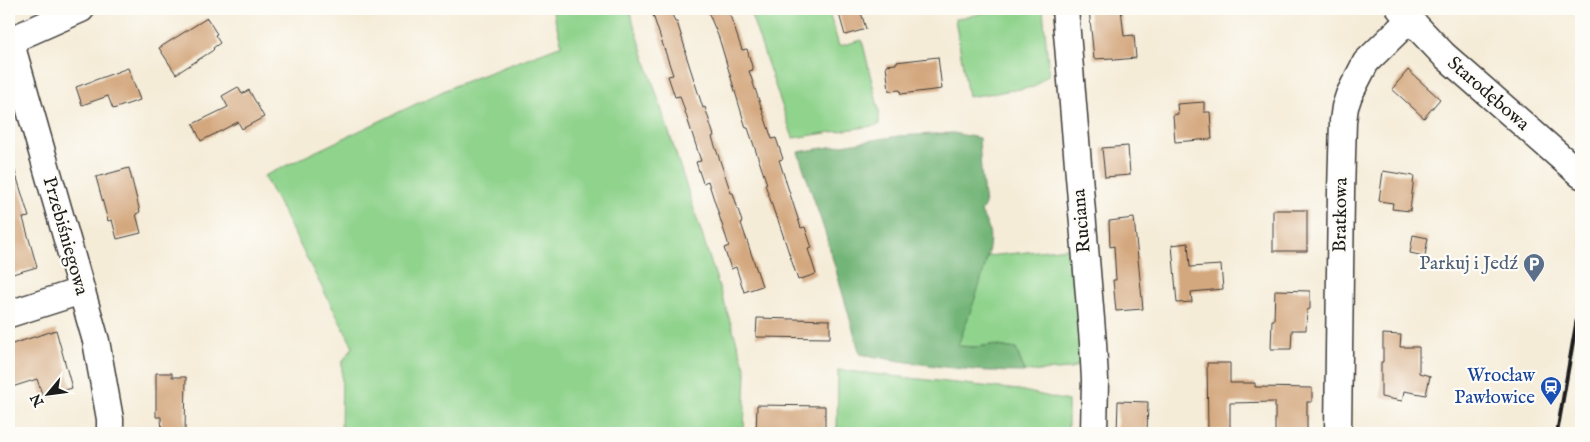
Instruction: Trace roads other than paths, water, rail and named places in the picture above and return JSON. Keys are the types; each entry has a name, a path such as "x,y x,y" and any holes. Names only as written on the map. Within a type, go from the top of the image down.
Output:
{"street":[{"path":"9,41 81,9"},
{"name":"Ruciana","path":"1065,9 1096,380 1094,433"},
{"name":"Starodębowa","path":"1405,14 1444,55 1581,175"},
{"name":"Bratkowa","path":"1338,433 1341,192 1345,107 1352,88 1366,62 1405,14"},
{"name":"Przebiśniegowa","path":"9,41 96,341 110,419 110,433"},
{"path":"9,314 81,292"}],"railway":[{"path":"1557,433 1581,296"}],"place":[{"name":"Parkuj i Jedź","path":"1534,283"},
{"name":"Wrocław Pawłowice","path":"1551,406"}]}
